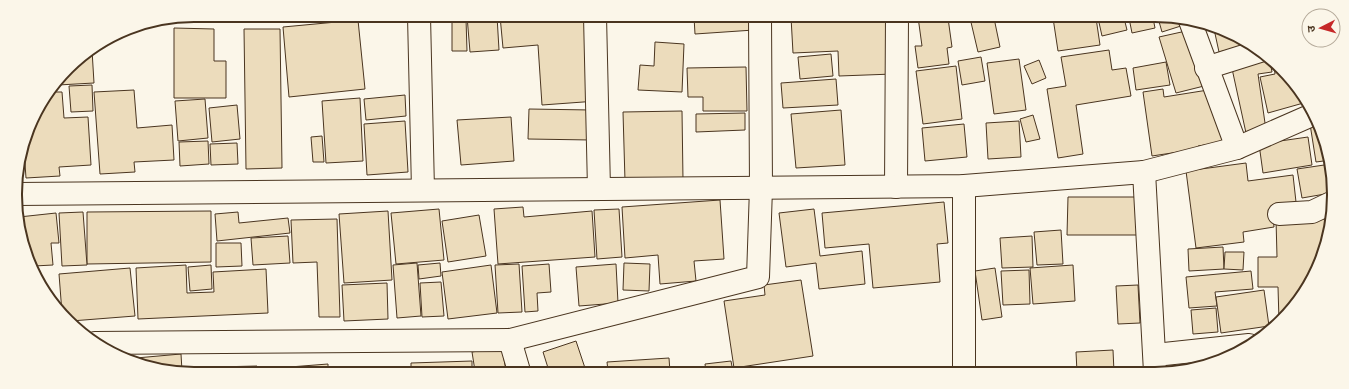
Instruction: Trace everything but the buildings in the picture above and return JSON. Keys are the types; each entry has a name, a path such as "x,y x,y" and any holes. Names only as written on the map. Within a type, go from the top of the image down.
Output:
{"street":[{"path":"419,22 423,190"},
{"path":"595,22 599,189"},
{"path":"108,344 510,340 758,277 761,188 760,22"},
{"path":"896,187 897,22"},
{"path":"1192,26 1206,68 1237,148"},
{"path":"1206,68 1254,54"},
{"path":"22,194 964,186 1144,172 1237,148 1308,117"},
{"path":"1144,172 1155,364 1232,348"},
{"path":"964,186 964,367"},
{"path":"1280,214 1312,212 1327,205"},
{"path":"510,340 518,367"}]}
